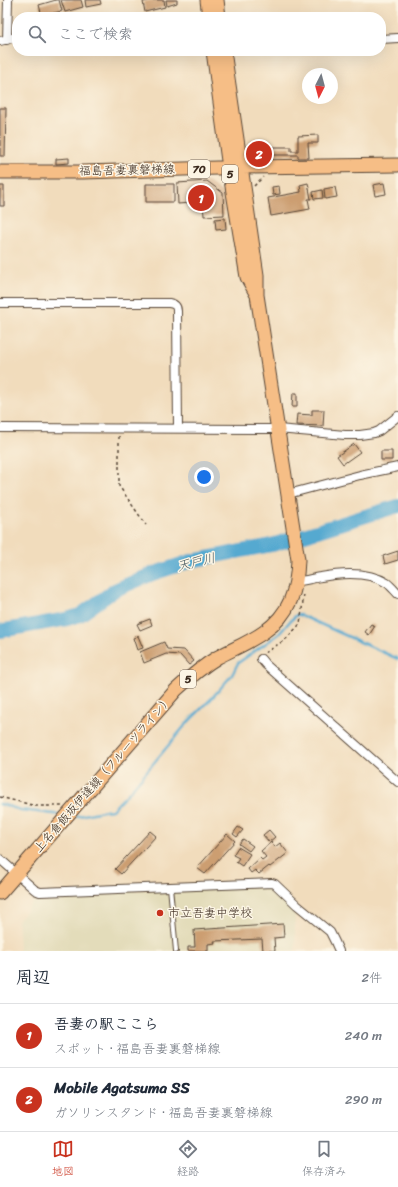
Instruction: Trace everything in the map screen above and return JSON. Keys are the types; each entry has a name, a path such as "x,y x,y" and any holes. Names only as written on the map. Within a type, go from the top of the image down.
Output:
{"main road":[{"path":"207,0 208,12"},
{"path":"217,0 218,12"},
{"name":"5","path":"214,56 235,167"},
{"name":"5","path":"224,56 247,277 257,295 288,498"},
{"name":"福島吾妻裏磐梯線","path":"0,172 398,165"},
{"name":"上名倉飯坂伊達線（フルーツライン）","path":"0,893 155,714 186,681 216,658 263,633 278,620 289,605 295,588 301,580 288,498"}],"street":[{"path":"3,40 8,0"},
{"path":"386,39 398,38"},
{"path":"0,303 169,303 176,305 178,428"},
{"path":"0,428 278,429 345,435 367,435 379,431 398,416"},
{"path":"288,498 360,475 398,467"},
{"path":"301,580 335,574 367,575 386,583 398,594"},
{"path":"261,659 398,782"},
{"path":"0,859 35,890 40,892 272,882 330,932 339,951"}],"lane":[{"path":"170,886 176,951"}],"path":[{"path":"245,140 264,160"},
{"path":"252,186 255,186 264,174"},
{"path":"119,428 119,486 146,525"},
{"path":"261,659 267,650 286,639 300,624 301,580"},
{"path":"0,797 30,805 67,807 74,809"}],"shaded area":[{"name":"市立吾妻中学校","path":"271,885 295,906 295,951 19,951 18,921 35,899 51,894"}],"building":[{"path":"59,0 62,11 41,12 39,5"},
{"path":"61,0 81,0 83,7 65,12"},
{"path":"85,0 100,0 101,4 86,7"},
{"path":"151,0 164,0 165,7 145,12 143,2"},
{"path":"166,0 177,0 177,3 167,6"},
{"path":"0,108 6,108 5,156 0,156"},
{"path":"318,135 318,143 308,143 309,158 298,158 298,155 265,155 265,147 291,147 291,151 298,151 298,136"},
{"path":"69,158 69,163 56,164 56,159"},
{"path":"207,181 223,193 224,215 204,216 203,202 178,204 177,183"},
{"path":"308,183 311,199 308,199 310,209 271,216 268,198 301,192 300,185"},
{"path":"384,183 386,194 375,196 373,185"},
{"path":"146,184 174,184 174,202 146,202"},
{"path":"0,186 4,186 4,206 0,206"},
{"path":"279,186 280,194 273,195 272,187"},
{"path":"335,187 337,197 325,199 324,189"},
{"path":"322,190 323,198 314,199 313,192"},
{"path":"225,218 226,229 216,230 215,219"},
{"path":"293,393 297,393 297,407 292,407"},
{"path":"312,410 324,410 323,426 296,425 297,414 312,415"},
{"path":"354,444 360,452 343,464 337,456"},
{"path":"381,451 392,451 392,460 381,460"},
{"path":"398,551 398,560 385,564 383,556"},
{"path":"150,619 152,625 140,630 137,624"},
{"path":"371,624 375,626 369,635 365,632"},
{"path":"138,636 143,648 137,650 133,638"},
{"path":"164,642 167,649 184,650 194,661 189,665 180,655 166,654 144,663 140,652"},
{"path":"238,827 243,830 237,837 233,834"},
{"path":"269,830 275,837 269,842 263,835"},
{"path":"150,831 156,836 121,874 115,869"},
{"path":"227,834 235,841 205,874 197,868"},
{"path":"243,839 253,846 249,851 239,844"},
{"path":"271,842 275,847 280,843 288,853 259,874 255,870 251,873 248,869 260,858 262,860 266,857 261,851"},
{"path":"238,847 250,854 242,866 236,862 239,858 233,855"},
{"path":"283,924 284,937 274,938 275,951 263,951 262,939 214,941 215,943 208,944 208,951 188,951 188,947 195,947 194,930"}],"waterway":[{"name":"天戸川","path":"0,631 67,619 80,615 115,590 152,574 191,561 272,545 398,506"},
{"path":"73,816 112,810 131,790 188,722 232,675 238,663 279,634 298,614 398,659"},
{"path":"0,804 21,810 62,815"}],"place":[{"name":"Mobile Agatsuma SS","path":"259,154"},
{"name":"吾妻の駅ここら","path":"201,198"},
{"name":"市立吾妻中学校","path":"160,913"}]}
